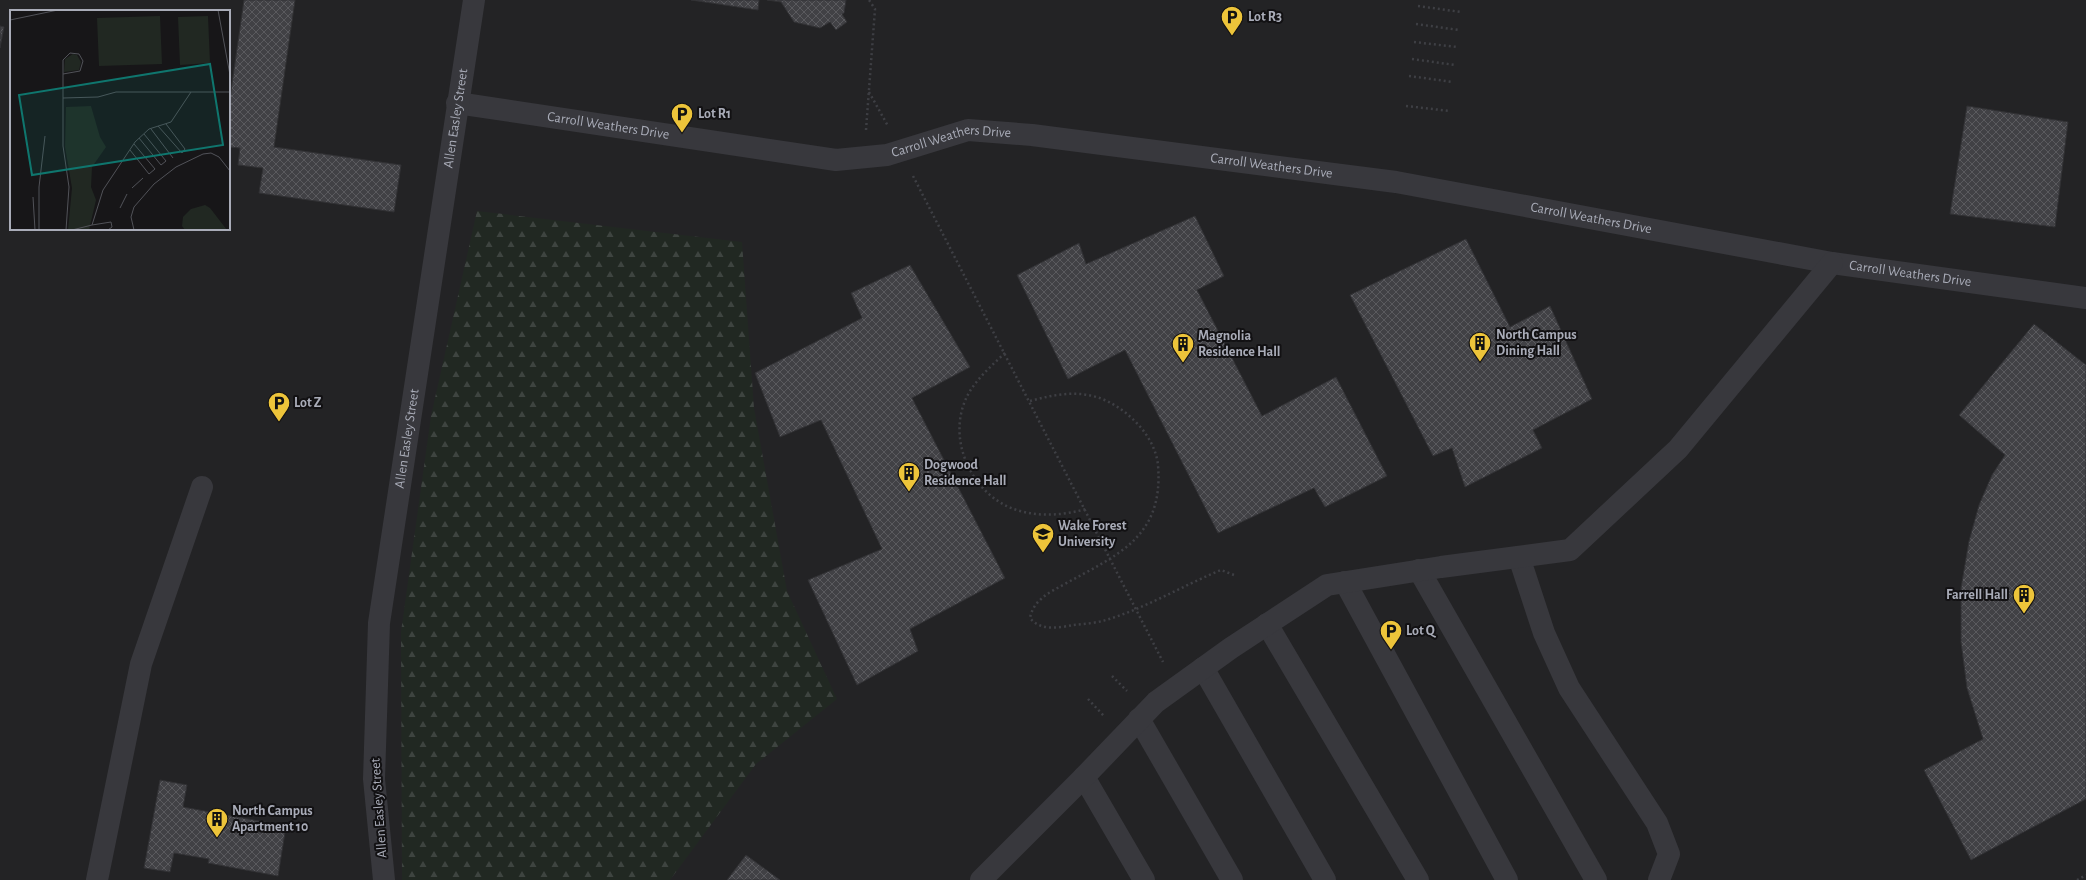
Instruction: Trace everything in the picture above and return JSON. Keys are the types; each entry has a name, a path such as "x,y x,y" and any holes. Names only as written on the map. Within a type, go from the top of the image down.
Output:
{"street":[{"name":"Allen Easley Street","path":"384,880 374,779 379,623 457,103 474,0"},
{"name":"Carroll Weathers Drive","path":"457,103 836,160 864,159 887,155 968,130 1032,135 1396,182 1832,262 2086,298"},
{"path":"981,880 1084,777 1156,702 1267,624 1327,585 1419,570 1570,550 1678,449 1832,262"},
{"path":"98,880 141,664 202,487"},
{"path":"1519,557 1544,633 1569,688 1657,823 1669,854 1659,880"},
{"path":"1419,570 1596,880"},
{"path":"1345,582 1508,880"},
{"path":"1267,624 1418,880"},
{"path":"1203,668 1325,880"},
{"path":"1139,719 1232,880"},
{"path":"1084,777 1144,880"}],"path":[{"path":"864,159 875,9 869,0"},
{"path":"1418,6 1461,12"},
{"path":"1416,24 1459,30"},
{"path":"1414,42 1457,47"},
{"path":"1412,60 1455,65"},
{"path":"1409,76 1453,82"},
{"path":"869,92 889,128"},
{"path":"1406,106 1450,111"},
{"path":"911,172 1086,509 1165,665"},
{"path":"1005,353 986,370 970,392 961,415 959,440 965,462 978,484 996,499 1019,511 1045,515 1066,514 1086,509"},
{"path":"1030,402 1058,394 1082,394 1106,401 1130,415 1146,435 1157,458 1159,479 1157,499 1149,522 1134,543 1111,559 1052,591 1032,609 1030,618 1035,624 1043,627 1064,627 1104,621 1137,609 1221,570 1234,575"},
{"path":"2077,880 2086,875"}],"shaded area":[{"name":"Wake Forest University","path":"0,0 2086,0 2086,880 0,880"}],"green space":[{"path":"477,211 742,242 754,408 787,591 837,699 756,764 670,880 402,880 401,632 431,416"}],"building":[{"path":"244,0 295,0 274,147 401,165 394,212 259,193 263,168 238,165 240,148 230,147 230,98"},
{"path":"691,0 759,0 758,10"},
{"path":"767,0 846,0 844,13 842,14 847,22 836,30 830,22 820,28 794,22 781,2"},
{"path":"0,26 4,27 0,48"},
{"path":"1967,106 2068,122 2055,227 1950,214"},
{"name":"Magnolia Residence Hall","path":"1195,216 1224,276 1197,290 1262,416 1336,377 1387,476 1325,507 1314,488 1218,533 1125,350 1068,379 1017,275 1079,243 1086,264"},
{"name":"North Campus Dining Hall","path":"1466,239 1510,327 1550,306 1592,399 1533,430 1542,448 1465,487 1452,448 1433,456 1350,295"},
{"name":"Dogwood Residence Hall","path":"910,265 970,367 912,398 1005,578 910,629 918,651 857,685 808,580 882,549 821,420 780,437 755,373 862,318 851,293"},
{"name":"Farrell Hall","path":"2034,324 2086,365 2086,799 1971,860 1924,770 1983,739 1967,688 1961,642 1961,588 1969,541 1979,505 1992,475 2005,455 1959,415"},
{"name":"North Campus Apartment 10","path":"160,780 187,785 183,807 286,826 278,876 208,863 209,859 174,853 170,872 144,868"},
{"path":"746,855 780,880 727,880"}],"place":[{"name":"Lot R3","path":"1232,36"},
{"name":"Lot R1","path":"682,134"},
{"name":"North Campus Dining Hall","path":"1480,362"},
{"name":"Magnolia Residence Hall","path":"1183,364"},
{"name":"Lot Z","path":"279,422"},
{"name":"Dogwood Residence Hall","path":"909,492"},
{"name":"Wake Forest University","path":"1043,554"},
{"name":"Farrell Hall","path":"2024,614"},
{"name":"Lot Q","path":"1391,650"},
{"name":"North Campus Apartment 10","path":"217,838"}]}
